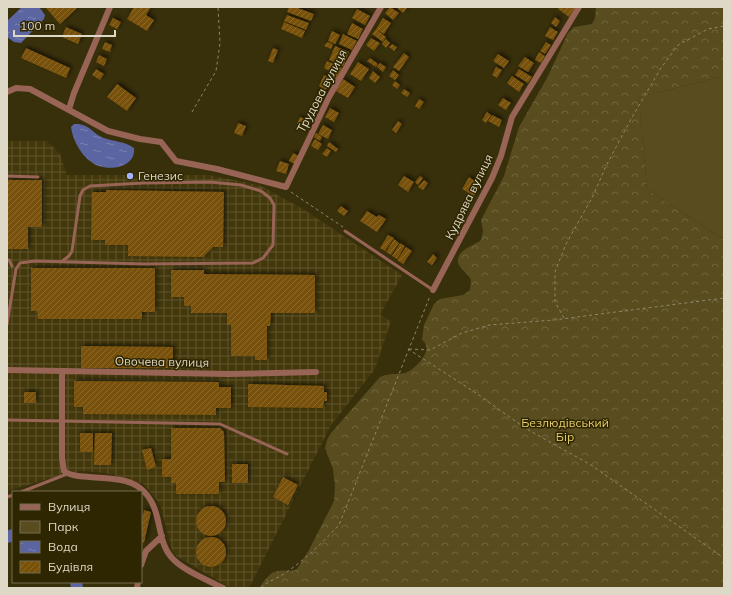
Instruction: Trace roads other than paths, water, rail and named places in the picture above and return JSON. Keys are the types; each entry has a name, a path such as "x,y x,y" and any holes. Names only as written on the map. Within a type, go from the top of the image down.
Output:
{"street":[{"path":"7,92 16,88 30,89 69,109 74,93 110,7"},
{"name":"Трудова вулиця","path":"69,109 108,131 140,139 161,142 176,161 217,168 286,187 329,97 382,7"},
{"name":"Кудрява вулиця","path":"433,290 492,178 501,156 512,117 579,7"},
{"name":"Овочева вулиця","path":"7,370 229,374 316,372"},
{"path":"62,371 62,467 67,474 110,478 128,482 139,487 155,508 162,536 173,559 223,588"},
{"path":"142,562 146,552 155,541 162,536"}],"lane":[{"path":"7,176 38,177"},
{"path":"7,324 16,270 20,263 35,261 60,262 253,263 268,255 273,245 274,205 270,198 261,191 241,185 210,182 90,186 83,190 80,196 72,251 69,256 60,262"},
{"path":"345,231 433,290"},
{"path":"7,260 9,260 12,266"},
{"path":"7,420 220,424 287,454"},
{"path":"24,491 67,474"}],"water":[{"path":"22,7 39,7 45,15 44,19 21,43 14,42 7,37 7,21"},
{"path":"74,124 84,125 100,136 134,148 134,154 127,163 122,166 111,168 94,164 80,150 74,139 71,127"}],"waterway":[{"path":"7,537 12,535"},
{"path":"76,583 77,588"}],"place":[{"name":"Генезис","path":"130,176"}],"park label":[{"name":"Безлюдівський Бір","path":"565,430"}]}
